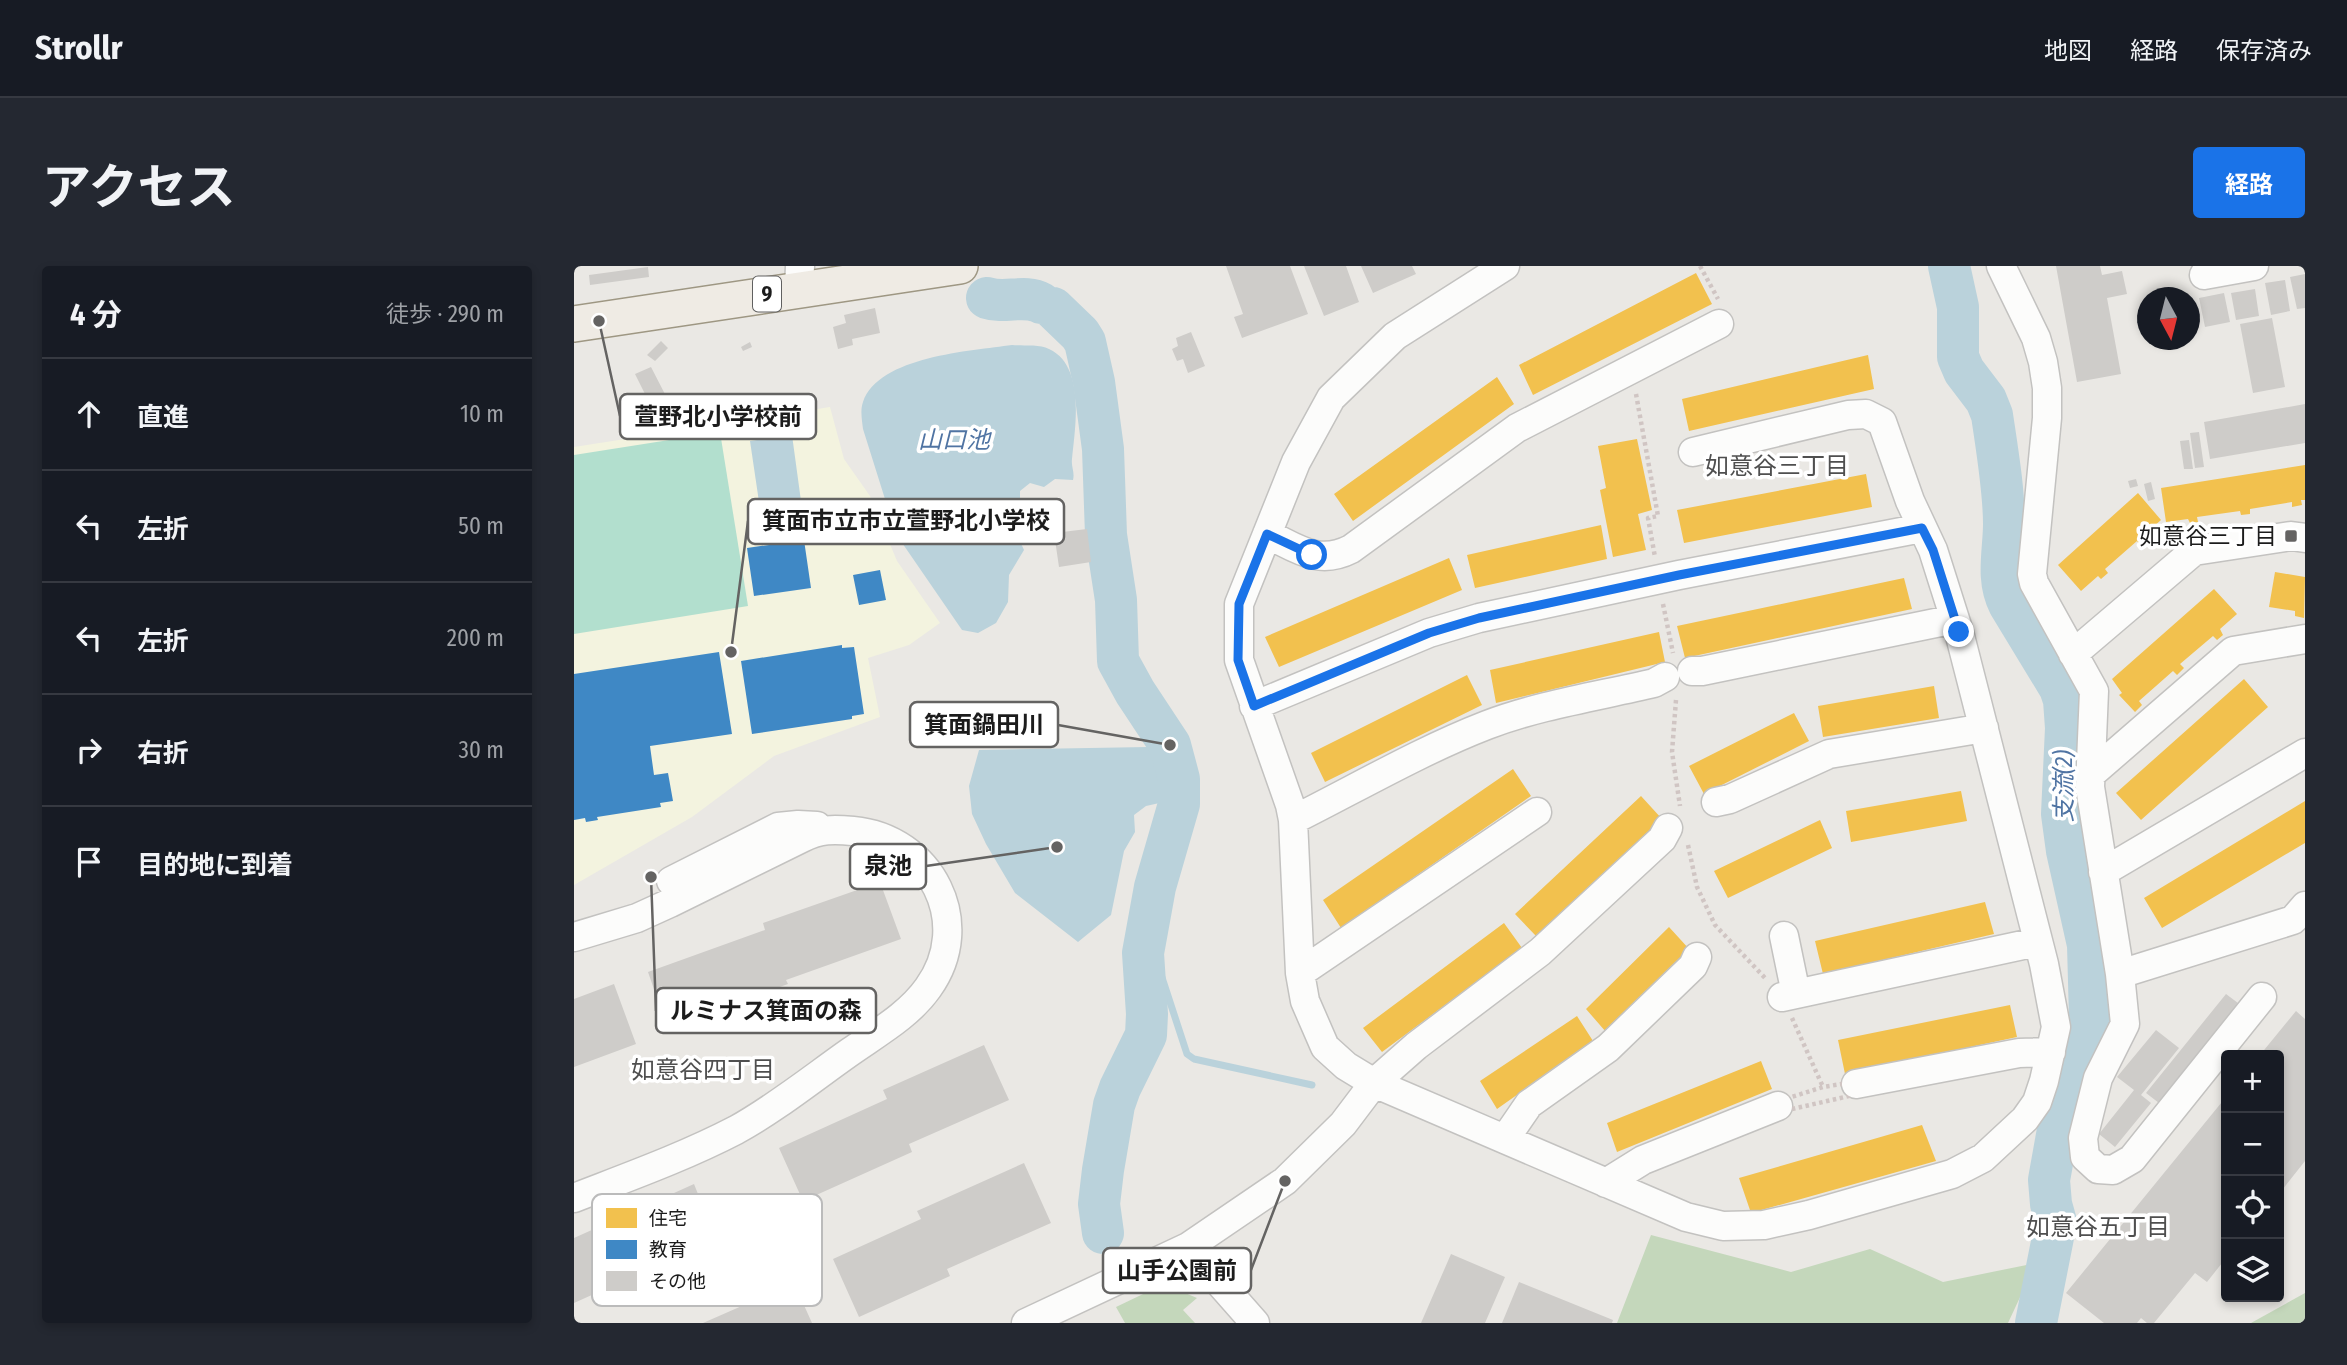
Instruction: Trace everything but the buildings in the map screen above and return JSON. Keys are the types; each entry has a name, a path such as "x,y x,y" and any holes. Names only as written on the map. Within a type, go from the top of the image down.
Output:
{"main road":[{"name":"9","path":"574,324 800,277 960,266"}],"street":[{"path":"1506,266 1395,336 1331,398 1296,462 1239,604 1238,660 1293,820 1300,973 1305,1001 1325,1047 1346,1066 1374,1083 1697,1221 1742,1227 1809,1215 1944,1176 1983,1158 2025,1119 2042,1091 2056,1027 1955,619 1933,550 1910,501 1882,422 1866,414 1848,415 1693,452"},
{"path":"2001,266 2036,338 2047,387 2047,418 2032,574 2034,583 2094,691 2090,775 2125,1024 2098,1077 2083,1138 2085,1157 2098,1169 2113,1170 2132,1159 2262,997"},
{"path":"2216,271 2254,266"},
{"path":"1267,534 1312,555 1339,555 1517,428 1719,324"},
{"path":"1254,706 1429,633 1479,618 1679,575 1922,528"},
{"path":"2073,654 2194,551 2291,536 2305,538"},
{"path":"1293,820 1488,725 1534,711 1654,683 1678,674 1955,619"},
{"path":"2090,775 2233,651 2305,639"},
{"path":"1716,802 1730,799 1829,754 1984,728"},
{"path":"2104,872 2305,753"},
{"path":"1300,973 1536,812"},
{"path":"1026,1323 1188,1247 1285,1181 1343,1124 1374,1083 1416,1046 1540,953 1662,839 1668,828"},
{"path":"574,937 670,903 802,838 827,829 860,831 888,840 907,850 924,866 935,883 943,901 948,936 940,967 928,989 904,1014 763,1114 726,1135 675,1158 574,1198"},
{"path":"2120,974 2293,920 2305,906"},
{"path":"1784,936 1789,996 2037,942"},
{"path":"1505,1139 1529,1104 1608,1048 1693,966 1697,957"},
{"path":"1856,1084 2018,1053 2051,1052"},
{"path":"1606,1183 1643,1160 1778,1107"},
{"path":"1188,1247 1255,1323"}],"path":[{"path":"1854,1082 1856,1084 1858,1094 1779,1112 1779,1101 1816,1089 1854,1082"}],"shaded area":[{"path":"830,407 844,459 870,496 897,561 940,623 909,645 868,658 880,717 774,756 692,817 574,885 574,447"},
{"path":"1651,1235 1791,1272 1870,1249 1943,1282 2036,1263 2008,1323 1617,1323"},
{"path":"1164,1284 1197,1298 1183,1310 1195,1323 1125,1323 1116,1307"},
{"path":"2305,1293 2305,1323 2251,1323"}],"green space":[{"path":"720,432 748,606 574,634 574,455"}],"water":[{"name":"山口池","path":"1012,345 1045,347 1061,357 1069,369 1076,399 1073,480 1055,479 1044,487 1030,483 1020,491 1020,507 1014,528 1024,550 1009,575 1008,602 996,623 978,633 962,630 896,534 863,429 862,408 872,387 906,365 928,358"},
{"path":"792,435 804,523 763,529 750,441"},
{"path":"1148,747 1163,777 1164,802 1146,806 1134,815 1135,832 1124,851 1111,915 1078,942 1015,893 986,844 972,814 969,786 979,750"}],"waterway":[{"name":"支流(2)","path":"1949,266 1958,307 1958,357 1964,371 1986,400 1992,415 2003,497 2002,575 2005,594 2060,688 2064,700 2066,728 2062,814 2067,851 2088,945 2090,1018 2059,1124 2049,1180 2056,1222 2036,1323"},
{"path":"987,298 1028,299 1041,303"},
{"path":"1053,308 1085,342 1094,382 1103,449 1106,535 1116,600 1118,661 1170,745 1179,779 1179,804 1155,887 1143,953 1146,1035 1114,1105 1103,1170 1099,1204 1103,1233"},
{"path":"1146,937 1154,953 1187,1054 1194,1059 1312,1085"}],"place":[{"name":"萱野北小学校前","path":"599,321"},
{"name":"如意谷三丁目","path":"2291,536"},
{"name":"箕面市立市立萱野北小学校","path":"731,652"},
{"name":"箕面鍋田川","path":"1170,745"},
{"name":"泉池","path":"1057,847"},
{"name":"ルミナス箕面の森","path":"651,877"},
{"name":"山手公園前","path":"1285,1181"}],"district":[{"name":"如意谷三丁目","path":"1777,466"},
{"name":"如意谷四丁目","path":"703,1070"},
{"name":"如意谷五丁目","path":"2098,1227"}],"route":[{"path":"1312,555 1267,534 1239,604 1238,660 1254,706 1429,633 1479,618 1679,575 1922,528 1933,550 1959,632"}]}
